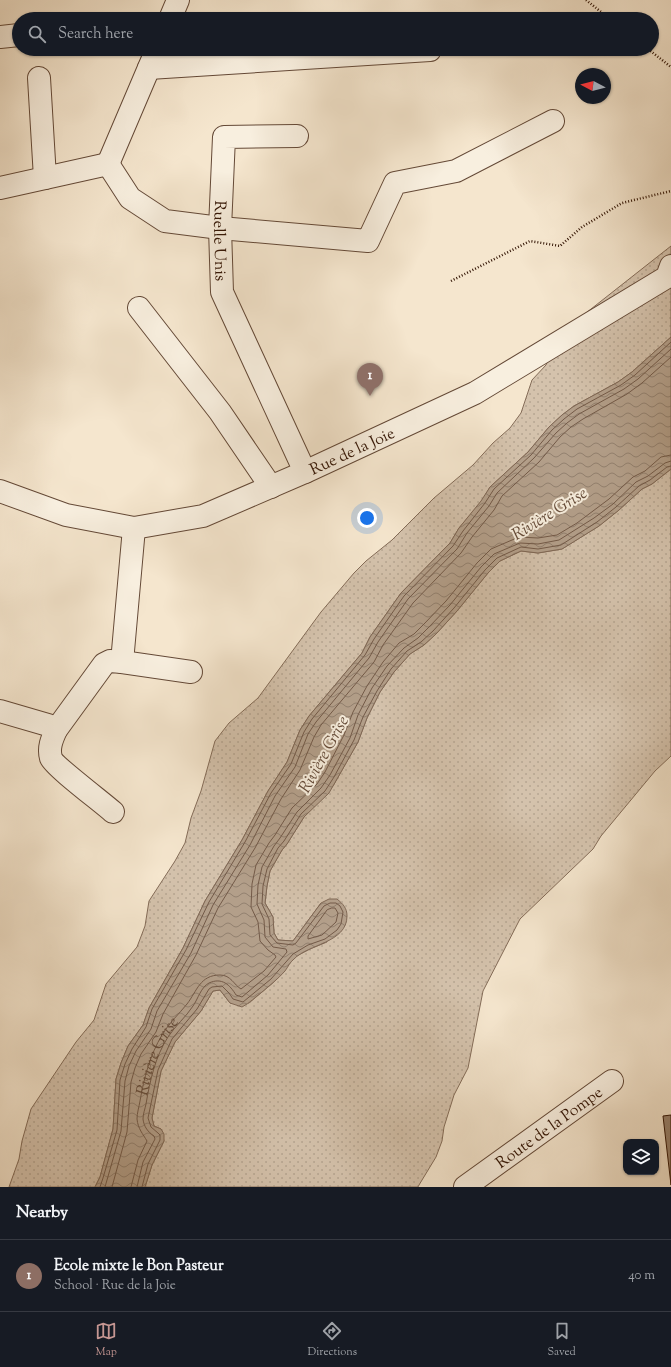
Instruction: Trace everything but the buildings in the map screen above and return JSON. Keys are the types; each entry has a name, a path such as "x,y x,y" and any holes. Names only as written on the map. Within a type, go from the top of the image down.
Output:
{"street":[{"path":"0,37 12,36"},
{"path":"108,164 153,58 222,56"},
{"path":"39,78 45,178"},
{"path":"108,164 130,198 165,221 220,228 368,241 394,183 456,171 553,121"},
{"name":"Ruelle Unis","path":"297,136 224,137 220,228 222,292 305,472"},
{"path":"0,188 108,164"},
{"name":"Rue de la Joie","path":"0,491 66,515 134,528 203,516 305,472 475,393 667,277 671,266"},
{"path":"139,308 220,412 271,487"},
{"path":"122,662 134,528"},
{"path":"113,812 51,759 50,748 52,738 56,730 104,664 110,661 191,672"},
{"path":"0,711 48,725 56,730"},
{"name":"Route de la Pompe","path":"465,1187 612,1081"}],"path":[{"path":"586,0 601,12"},
{"path":"657,56 671,67"},
{"path":"451,280 530,241 560,246 582,227 622,203 671,191"}],"shaded area":[{"path":"671,246 671,337 632,372 618,382 574,406 562,415 549,427 528,452 490,487 482,501 459,528 450,543 401,593 370,637 362,653 309,716 300,730 287,762 268,791 242,840 205,901 183,948 149,1008 143,1025 128,1046 116,1079 113,1129 100,1177 95,1187 9,1187 19,1159 22,1141 31,1109 76,1042 94,1020 106,984 137,947 145,926 149,901 185,843 191,818 201,791 215,741 229,723 258,698 321,612 354,573 392,540 434,498 473,465 493,443 510,428 521,413 532,380 546,365 554,346 572,324"},
{"path":"671,469 671,756 655,771 601,836 593,849 520,919 483,991 468,1068 454,1095 444,1127 442,1141 436,1157 418,1187 145,1187 152,1165 164,1141 161,1129 154,1126 152,1118 161,1071 175,1042 201,1011 213,991 220,990 230,1003 249,1003 274,982 295,957 327,942 321,903 293,941 278,940 274,933 273,917 265,903 270,871 304,817 333,786 358,742 367,718 380,692 394,672 410,654 424,645 436,634 500,561 521,551 538,553 562,549 599,526 642,489 652,484"}],"water":[{"name":"Rivière Grise","path":"671,337 671,469 652,484 642,489 599,526 562,549 538,553 521,551 500,561 436,634 424,645 410,654 394,672 380,692 367,718 358,742 329,793 304,817 270,871 265,903 273,917 274,933 278,940 293,941 321,903 329,899 337,899 344,906 346,911 347,916 345,925 341,932 334,938 300,954 290,963 277,979 242,1007 230,1003 220,990 213,991 201,1011 175,1042 161,1071 152,1118 154,1126 161,1129 164,1134 164,1141 152,1165 145,1187 95,1187 100,1177 113,1129 116,1079 128,1046 143,1025 149,1008 183,948 205,901 242,840 268,791 287,762 300,730 309,716 362,653 370,637 401,593 450,543 459,528 481,501 490,487 528,452 549,427 562,415 574,406 618,382 632,372"}],"place":[{"name":"Ecole mixte le Bon Pasteur","path":"370,396"}]}
